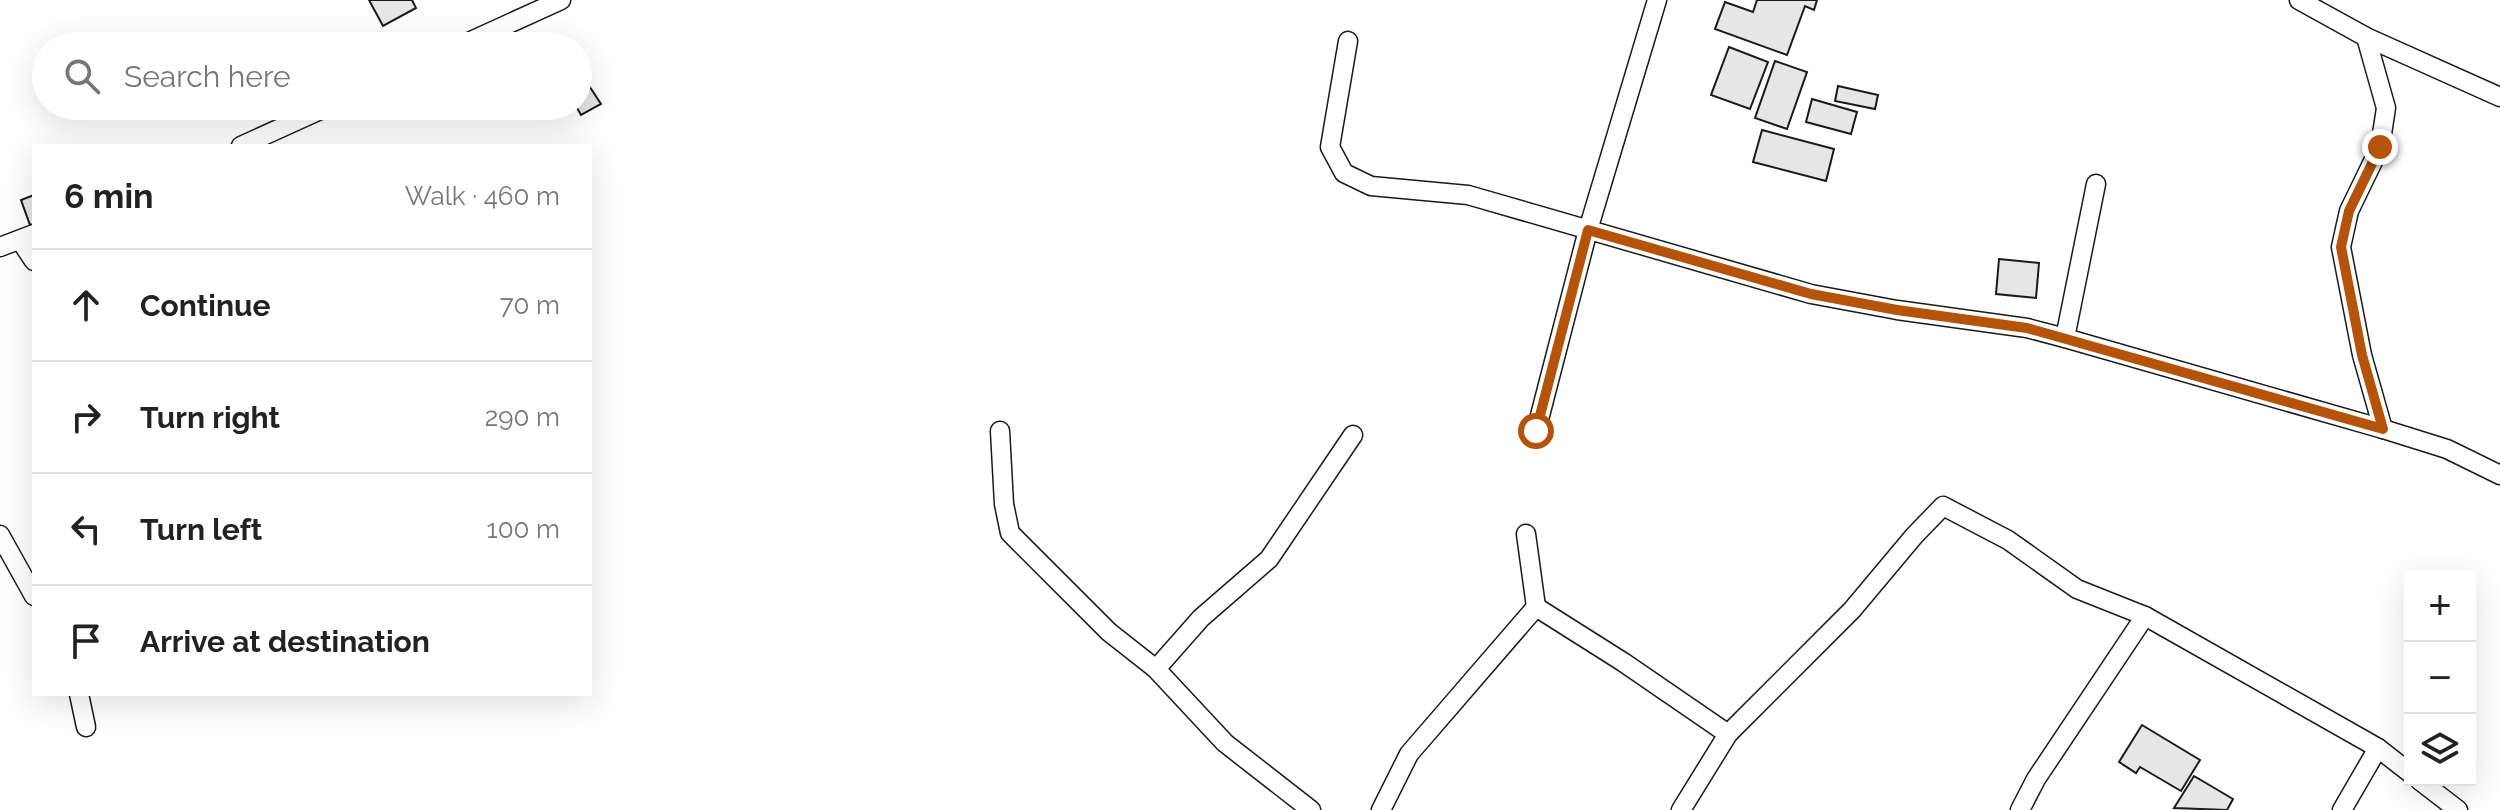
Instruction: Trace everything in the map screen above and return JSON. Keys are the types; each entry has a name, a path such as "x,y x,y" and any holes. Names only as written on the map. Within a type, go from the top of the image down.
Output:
{"street":[{"path":"491,32 561,0"},
{"path":"1536,431 1588,230 1657,0"},
{"path":"2299,0 2366,37 2500,97"},
{"path":"2366,37 2386,108 2380,147 2349,211 2341,247 2362,355 2383,429"},
{"path":"1348,41 1330,147 1344,173 1371,186 1468,195 1811,294 1897,310 2027,328 2383,429 2447,449 2500,475"},
{"path":"245,144 298,120"},
{"path":"2065,338 2096,184"},
{"path":"0,247 27,237"},
{"path":"1000,431 1004,504 1010,533 1109,632 1156,669 1225,743 1311,810"},
{"path":"1156,669 1201,618 1269,559 1353,435"},
{"path":"1681,810 1728,734 1852,610 1943,506 2008,540 2077,589 2145,616 2378,748 2404,768"},
{"path":"1381,810 1409,754 1536,607 1526,534"},
{"path":"0,535 32,592"},
{"path":"1536,607 1728,734"},
{"path":"2020,810 2036,779 2145,616"},
{"path":"79,696 86,727"},
{"path":"2342,810 2378,748"},
{"path":"2427,786 2458,810"}],"building":[{"path":"369,0 412,0 416,8 383,26"},
{"path":"1757,0 1817,0 1814,10 1805,6 1787,55 1715,29 1725,2 1753,12"},
{"path":"1729,47 1768,62 1750,109 1711,95"},
{"path":"1775,61 1807,72 1787,129 1755,118"},
{"path":"1838,86 1878,95 1875,109 1835,101"},
{"path":"592,90 601,104 592,109"},
{"path":"1812,99 1857,112 1851,134 1806,122"},
{"path":"1762,130 1834,149 1826,181 1753,162"},
{"path":"32,196 32,224 30,225 21,200"},
{"path":"1999,259 2039,263 2036,298 1996,294"},
{"path":"2142,725 2200,760 2181,791 2140,767 2136,773 2119,762"},
{"path":"2194,776 2233,799 2227,810 2174,808"}],"route":[{"path":"1536,431 1588,230 1811,294 1897,310 2027,328 2383,429 2362,355 2341,247 2349,211 2380,147"}]}
